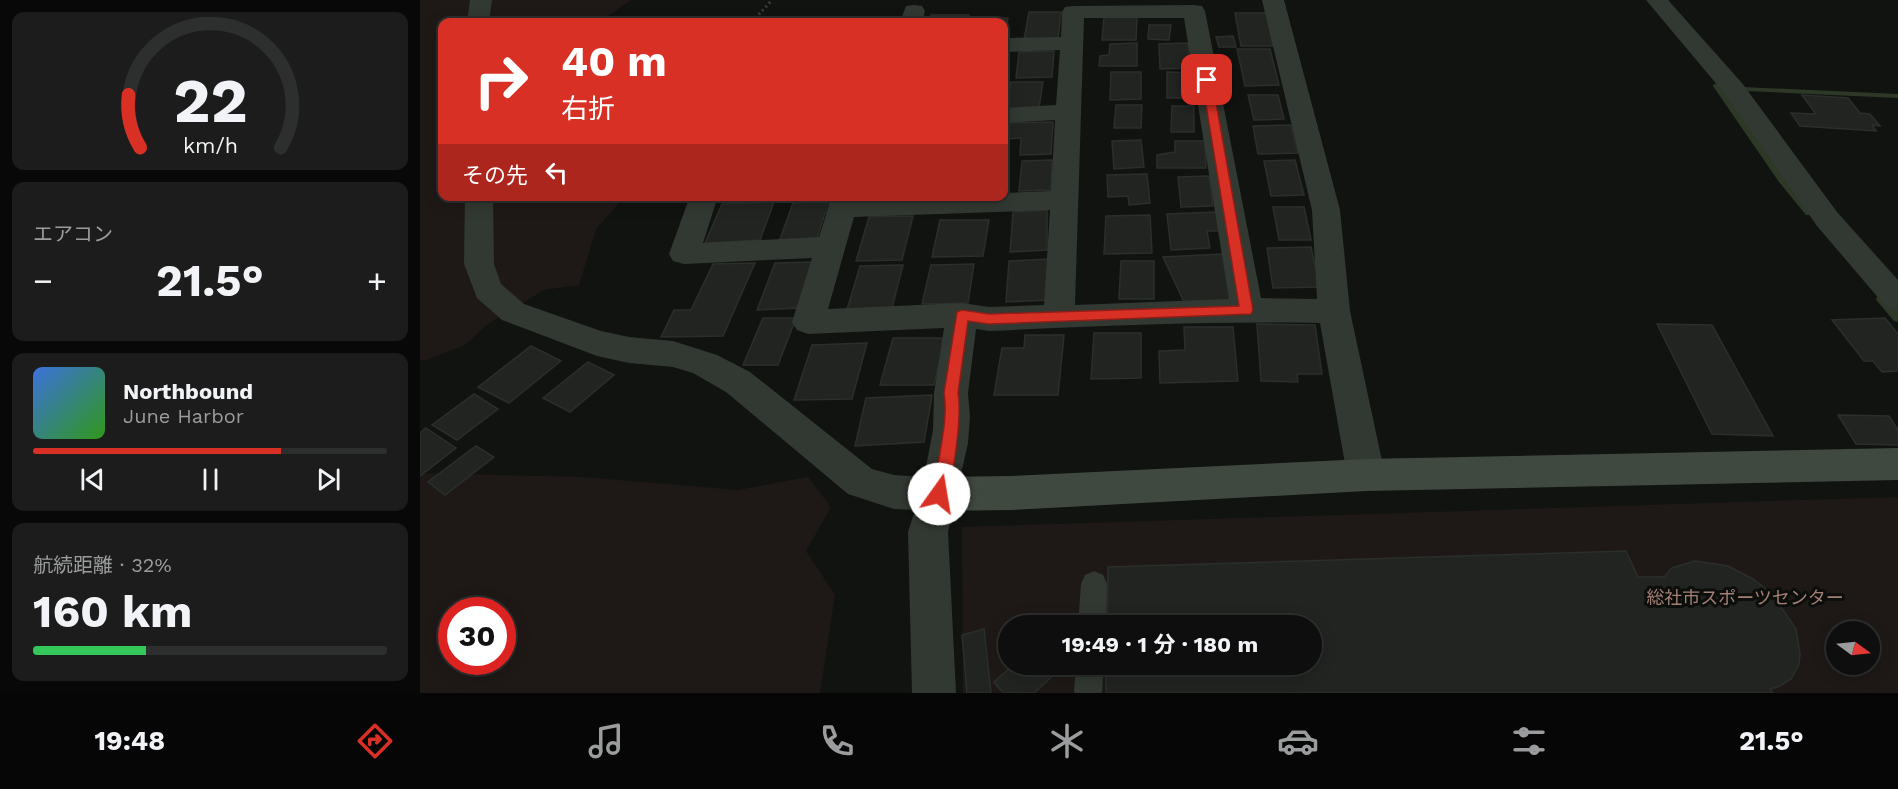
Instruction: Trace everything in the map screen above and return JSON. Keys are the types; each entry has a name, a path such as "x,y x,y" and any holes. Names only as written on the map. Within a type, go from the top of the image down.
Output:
{"street":[{"path":"479,18 481,0"},
{"path":"1273,0 1326,210 1334,311 1366,475"},
{"path":"1657,0 1733,88 1827,219 1898,300"},
{"path":"1059,316 1073,12 1194,11 1247,310"},
{"path":"1008,45 1071,43"},
{"path":"1008,115 1068,112"},
{"path":"1008,201 1063,200"},
{"path":"479,201 479,264 488,290 513,312 597,343 629,350 673,354 705,364 738,382 861,482 894,492 1011,493 1366,475 1898,464"},
{"path":"702,201 684,254 832,247"},
{"path":"954,201 844,202 808,322 962,315 989,319 1247,310 1334,311"},
{"path":"934,693 928,532 945,468 953,404 951,393 962,315"}],"lane":[{"path":"1093,615 1094,584"},
{"path":"1089,693 1090,675"}],"path":[{"path":"756,18 772,0"}],"green space":[{"path":"420,0 631,0 605,18 438,18 438,201 620,201 596,229 579,285 544,290 488,324 465,345 427,360 420,360"},
{"path":"420,473 582,477 738,490 808,477 831,507 806,551 835,595 820,693 420,693"},
{"name":"総社市スポーツセンター","path":"1898,497 1898,693 963,693 962,527"}],"building":[{"path":"1029,12 1061,12 1058,39 1024,40"},
{"path":"1235,13 1266,13 1273,46 1241,46"},
{"path":"931,15 969,15 968,18 930,18"},
{"path":"1104,17 1137,17 1136,40 1102,40"},
{"path":"1149,25 1171,25 1169,40 1148,39"},
{"path":"1233,36 1236,47 1219,47 1216,37"},
{"path":"1137,43 1137,66 1099,66 1100,56 1109,55 1110,44"},
{"path":"1188,43 1190,68 1160,69 1159,44"},
{"path":"1237,49 1270,49 1279,85 1245,86"},
{"path":"1054,51 1052,77 1016,78 1019,52"},
{"path":"1111,72 1141,72 1141,99 1110,100"},
{"path":"1167,72 1196,73 1197,98 1167,98"},
{"path":"1011,82 1043,82 1039,108 1008,109"},
{"path":"1248,95 1278,95 1284,119 1254,120"},
{"path":"1802,95 1848,98 1860,113 1870,114 1880,126 1872,125 1876,131 1800,126 1791,113 1816,114"},
{"path":"1116,105 1142,105 1141,128 1114,128"},
{"path":"1172,106 1194,106 1194,132 1171,132"},
{"path":"1053,122 1051,154 1020,155 1021,138 1008,139 1008,123"},
{"path":"1291,125 1298,153 1258,154 1253,126"},
{"path":"1141,140 1144,167 1114,169 1112,141"},
{"path":"1175,141 1205,141 1206,168 1157,168 1157,155 1175,152"},
{"path":"1052,160 1051,190 1019,191 1022,161"},
{"path":"1295,160 1304,195 1271,196 1264,161"},
{"path":"1147,174 1150,203 1129,205 1128,196 1108,197 1107,175"},
{"path":"1209,176 1213,206 1181,207 1178,177"},
{"path":"835,201 833,210 825,213 816,241 779,242 793,203"},
{"path":"774,202 760,240 705,243 722,204"},
{"path":"1273,207 1304,207 1311,240 1279,240"},
{"path":"1047,210 1047,250 1010,252 1013,212"},
{"path":"1216,212 1219,231 1207,231 1210,248 1171,250 1167,214"},
{"path":"1150,215 1152,253 1104,254 1106,216"},
{"path":"913,216 902,260 856,261 869,217"},
{"path":"940,220 989,220 983,256 932,257"},
{"path":"1311,247 1320,287 1273,288 1267,248"},
{"path":"1223,254 1232,302 1185,304 1163,257"},
{"path":"1049,259 1048,300 1006,302 1009,261"},
{"path":"1121,261 1154,261 1154,299 1119,299"},
{"path":"815,262 799,308 757,310 775,263"},
{"path":"755,263 723,336 661,337 674,310 691,310 713,264"},
{"path":"974,264 968,303 922,304 931,265"},
{"path":"903,265 891,312 846,313 860,266"},
{"path":"763,318 796,318 778,365 743,365"},
{"path":"1885,318 1898,334 1898,371 1882,372 1873,361 1864,361 1832,320"},
{"path":"1257,324 1315,325 1322,374 1297,374 1298,382 1261,381"},
{"path":"1657,324 1712,325 1773,436 1712,434"},
{"path":"1184,327 1233,327 1238,381 1160,383 1159,351 1185,350"},
{"path":"1094,333 1141,333 1141,378 1091,379"},
{"path":"1025,335 1064,335 1058,395 994,395 1002,348 1024,348"},
{"path":"893,338 945,338 934,385 880,385"},
{"path":"867,343 852,399 794,400 812,345"},
{"path":"531,346 561,361 509,403 478,387"},
{"path":"588,362 614,375 570,412 543,398"},
{"path":"474,394 498,409 457,440 432,425"},
{"path":"932,395 924,442 855,446 866,398"},
{"path":"1838,415 1889,416 1898,430 1898,445 1856,444"},
{"path":"426,428 456,448 420,476 420,433"},
{"path":"476,446 494,457 445,495 428,482"},
{"path":"1626,551 1638,577 1664,577 1672,568 1695,561 1728,566 1753,579 1772,594 1796,629 1800,654 1799,664 1791,679 1770,689 1773,693 1106,693 1106,675 1322,675 1322,615 1107,615 1108,567"},
{"path":"984,629 991,693 967,693 962,635"},
{"path":"1002,675 1054,675 1034,693 1003,693 994,682"}],"waterway":[{"path":"1723,87 1717,86 1782,180 1809,213"},
{"path":"1746,89 1898,96"},
{"path":"1881,298 1898,318"}],"route":[{"path":"939,494 945,468 953,404 951,393 962,315 989,319 1247,310 1207,80"}]}
